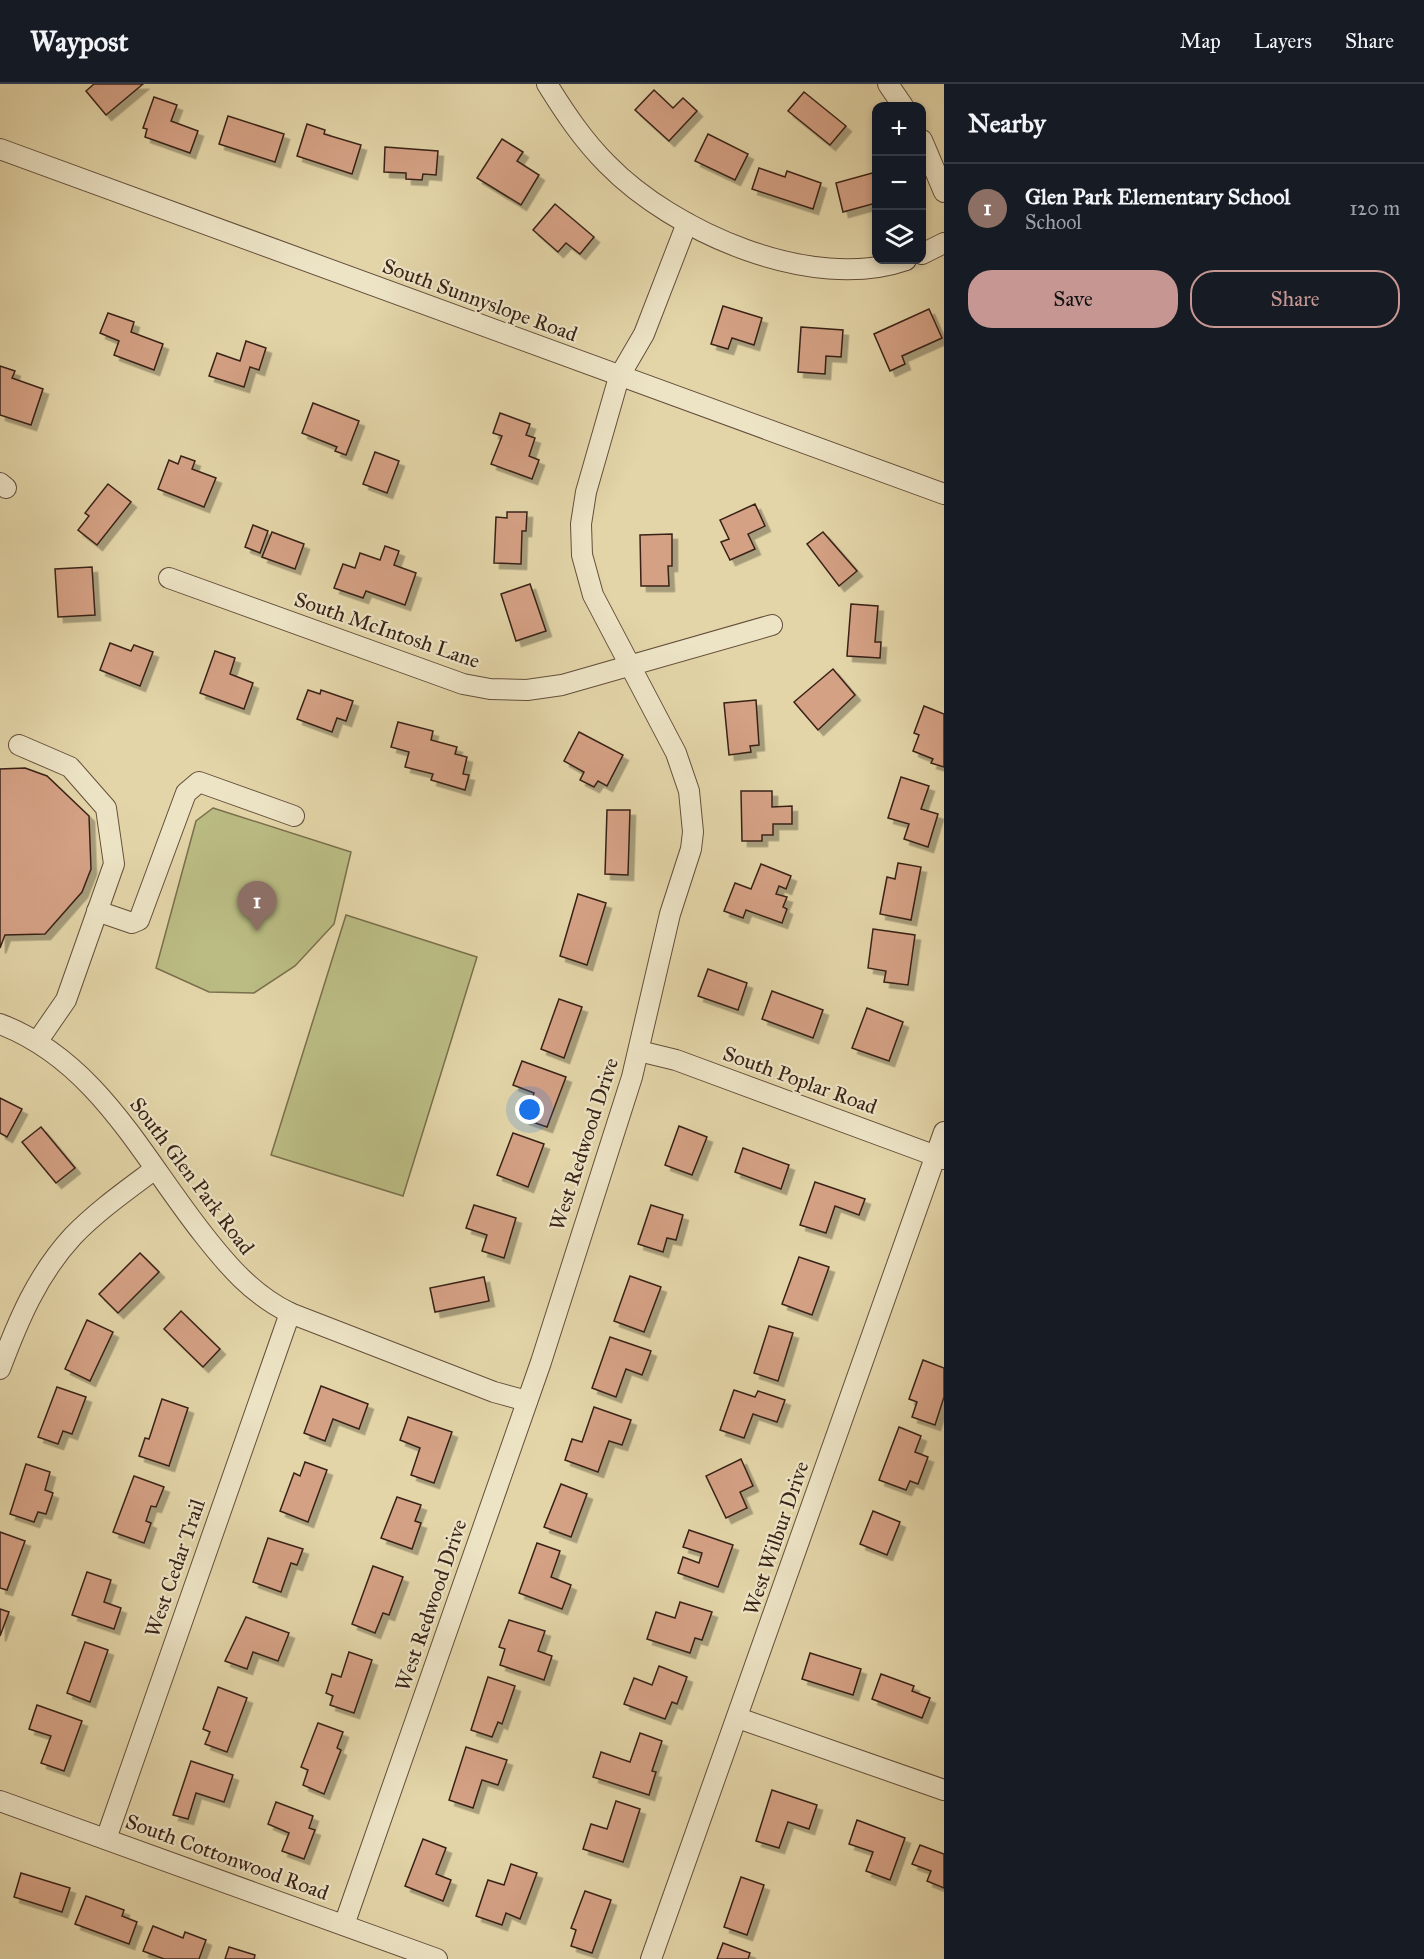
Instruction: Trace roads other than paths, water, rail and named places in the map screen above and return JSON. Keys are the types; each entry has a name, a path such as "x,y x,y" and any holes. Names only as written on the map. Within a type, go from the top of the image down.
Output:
{"street":[{"path":"547,84 574,126 606,164 631,187 687,223 745,249 783,261 817,267 874,267 888,264"},
{"path":"888,84 900,102"},
{"name":"South Sunnyslope Road","path":"0,149 944,494"},
{"path":"926,151 944,192"},
{"name":"West Redwood Drive","path":"344,1925 527,1401 639,1051 670,914 687,868 693,832 686,777 676,753 593,595 582,555 581,524 586,492 620,376 644,334 687,223"},
{"path":"926,252 944,243"},
{"name":"South McIntosh Lane","path":"169,578 463,684 490,689 527,690 562,685 772,625"},
{"path":"19,745 70,767 106,808 114,864 66,1000 37,1042"},
{"path":"97,911 132,923 139,920 186,793 199,782 294,816"},
{"name":"South Glen Park Road","path":"0,1024 37,1042 60,1057 99,1093 227,1265 260,1296 290,1313 494,1392 527,1401"},
{"name":"South Poplar Road","path":"639,1051 676,1060 940,1157"},
{"name":"West Wilbur Drive","path":"651,1959 940,1157 944,1132"},
{"path":"0,1369 20,1317 51,1262 91,1219 155,1169"},
{"name":"West Cedar Trail","path":"106,1839 290,1313"},
{"path":"738,1718 944,1790"},
{"name":"South Cottonwood Road","path":"0,1801 437,1959"}],"place":[{"name":"Glen Park Elementary School","path":"257,931"}]}
